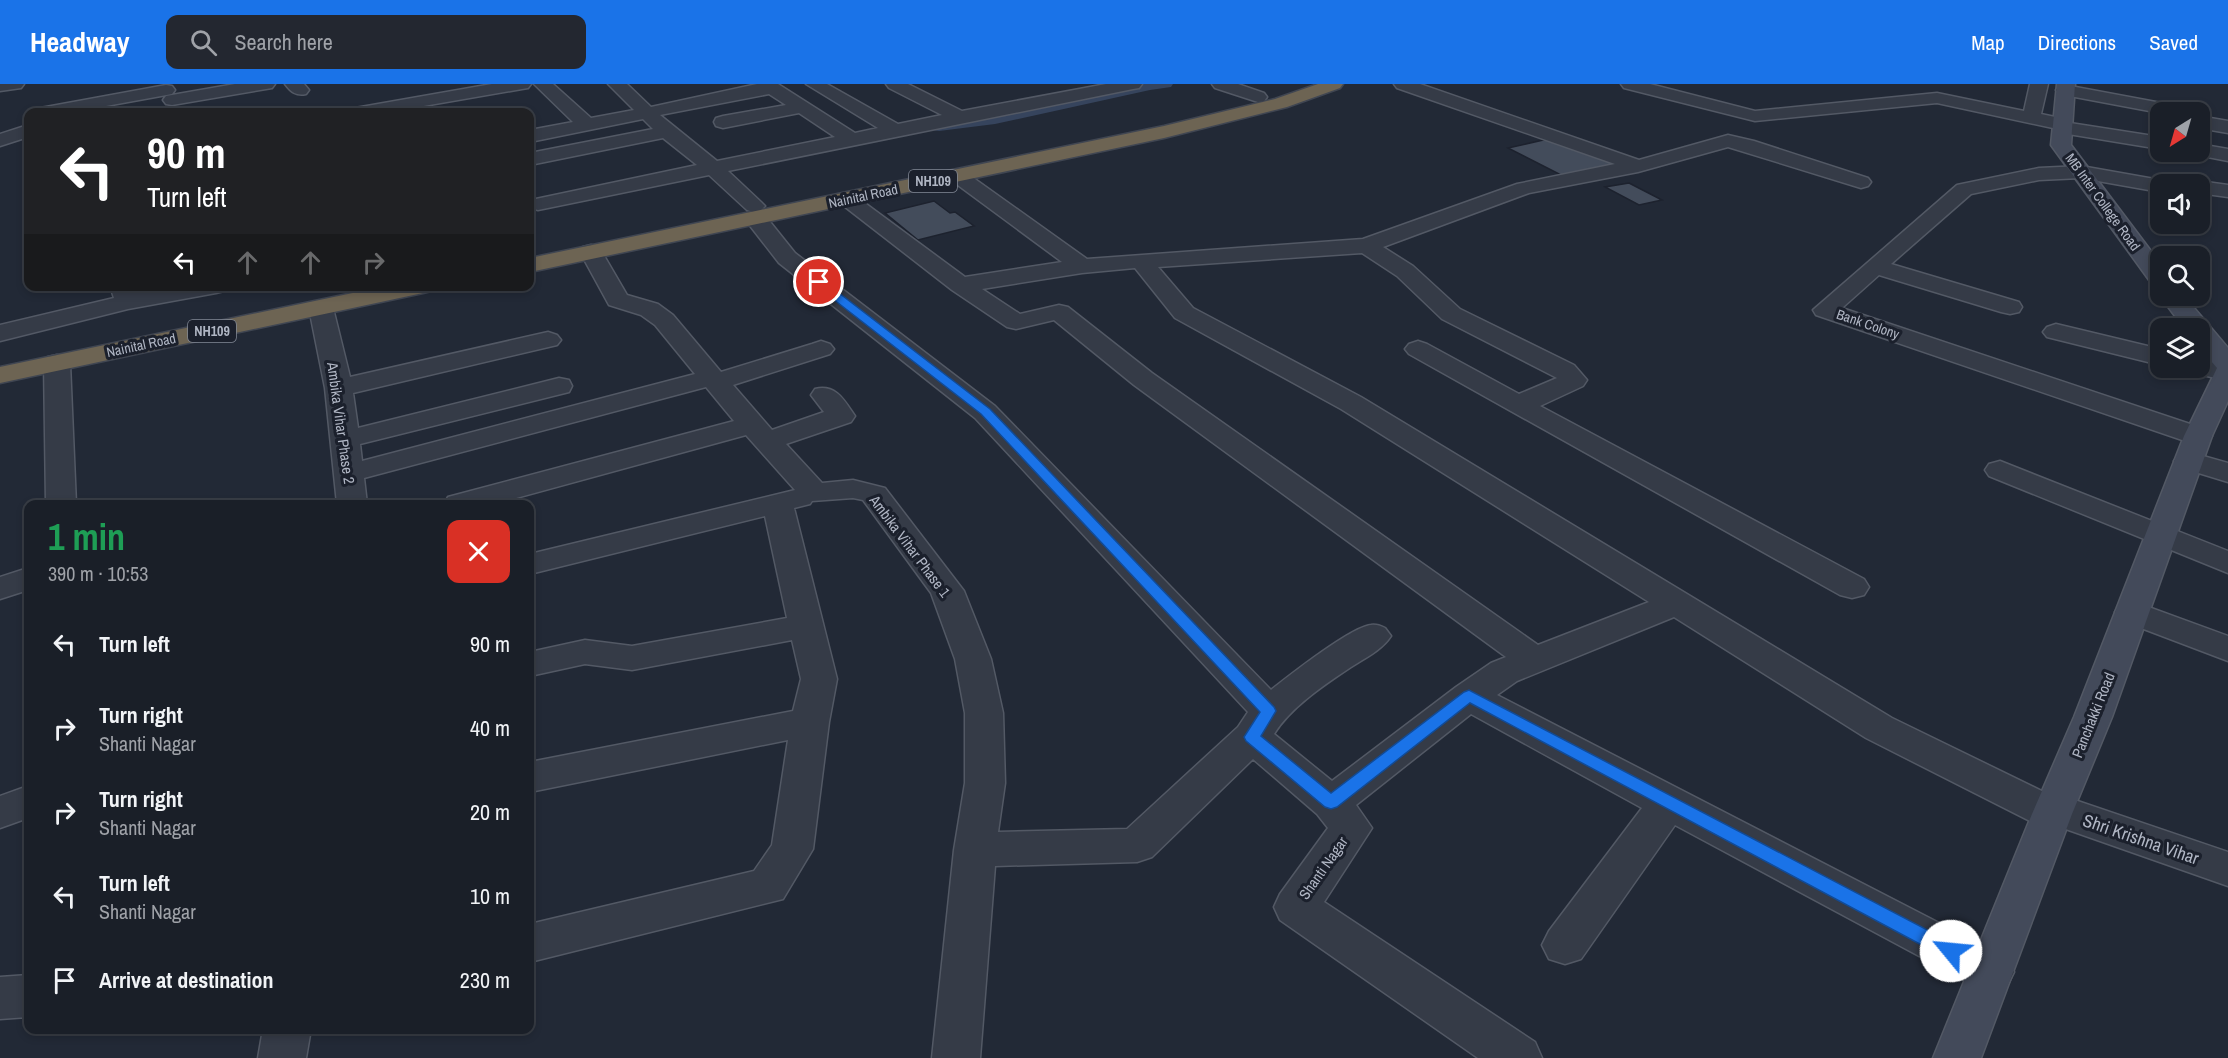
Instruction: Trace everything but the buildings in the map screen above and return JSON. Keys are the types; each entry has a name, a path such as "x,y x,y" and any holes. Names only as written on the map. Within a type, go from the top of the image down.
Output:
{"highway":[{"name":"Nainital Road","path":"534,252 588,246 755,212 890,180 1215,110 1297,84"},
{"name":"Nainital Road","path":"755,212 847,199 1164,132 1279,104 1334,84"},
{"path":"1258,97 1279,104"},
{"name":"Nainital Road","path":"534,264 588,246"},
{"name":"Nainital Road","path":"0,375 319,302 352,291"},
{"name":"Nainital Road","path":"0,360 384,291"}],"main road":[{"name":"MB Inter College Road","path":"2066,87 2061,145 2150,265"},
{"path":"2180,306 2189,318"},
{"path":"2210,351 2220,368"},
{"name":"Panchakki Road","path":"1958,1058 2053,811 2093,717 2194,449 2220,368"}],"street":[{"path":"0,86 15,84"},
{"path":"77,107 74,92 119,84"},
{"path":"167,94 184,84"},
{"path":"71,108 167,94 266,84"},
{"path":"413,108 477,91 522,84"},
{"path":"543,84 586,124"},
{"name":"Shanti Nagar","path":"617,84 667,132 715,170 755,212 787,258 986,412 1331,803 1351,828 1296,907 1518,1058"},
{"path":"686,84 709,100"},
{"path":"815,84 895,130"},
{"path":"895,84 960,117"},
{"path":"538,204 715,170 895,130 1134,84"},
{"path":"1221,84 1258,97"},
{"path":"1403,84 1638,166"},
{"path":"1630,84 1755,116 1937,98 2031,119 2150,141"},
{"path":"2031,119 2039,84"},
{"path":"534,135 769,86 851,139"},
{"path":"2066,87 2150,106"},
{"path":"1014,88 1043,102"},
{"path":"2174,102 2177,90"},
{"path":"477,91 489,105"},
{"path":"723,122 802,108"},
{"path":"9,119 24,117"},
{"path":"2210,124 2228,128"},
{"path":"0,140 24,132"},
{"path":"534,158 667,132"},
{"path":"960,285 1082,266 1366,246 1524,188 1638,166 1728,141 1861,182"},
{"path":"2210,152 2228,155"},
{"name":"Bank Colony","path":"2150,184 2081,172 2039,174 1964,189 1825,309 2194,449"},
{"path":"958,176 1082,266"},
{"path":"2210,189 2228,191"},
{"path":"847,199 960,285 1016,322 1059,312 1143,379 1533,659"},
{"path":"588,246 618,300 649,309 664,320 759,433 815,493"},
{"path":"1366,246 1405,271 1451,314 1565,371 1574,380 1518,405"},
{"name":"Shri Krishna Vihar","path":"1141,261 1184,313 1351,403 1878,728 2053,811 2228,869"},
{"path":"1875,267 2010,307"},
{"path":"0,333 125,294 159,291"},
{"name":"Ambika Vihar Phase 2","path":"319,302 339,387 352,500"},
{"path":"2056,332 2150,355"},
{"path":"339,387 548,340"},
{"path":"1418,349 1852,587"},
{"path":"349,473 714,380 821,350"},
{"path":"57,363 61,500"},
{"path":"346,439 559,386"},
{"path":"476,500 759,433 841,416 825,395"},
{"path":"2194,449 2228,473"},
{"path":"2000,470 2228,563"},
{"name":"Ambika Vihar Phase 1","path":"534,563 778,505 815,493 855,489 867,490 874,494 947,591 974,659 984,713 985,783 975,850 956,1058"},
{"path":"534,942 768,886 792,849 810,722 819,679 778,505"},
{"path":"0,588 24,580"},
{"path":"1331,803 1469,696 1504,672 1675,604"},
{"path":"2132,612 2228,649"},
{"path":"534,663 585,652 633,658 806,626"},
{"path":"975,850 1137,845 1260,724 1324,668 1373,636"},
{"path":"1469,696 1991,972"},
{"path":"534,776 810,722"},
{"path":"0,812 24,803"},
{"path":"1565,945 1668,803"},
{"path":"0,998 24,996"},
{"path":"282,1058 285,1034"}],"waterway":[{"path":"939,126 995,119 1150,85 1165,84"}],"route":[{"path":"819,282 986,412 1124,555 1269,711 1252,737 1331,803 1469,696 1951,951"}]}
